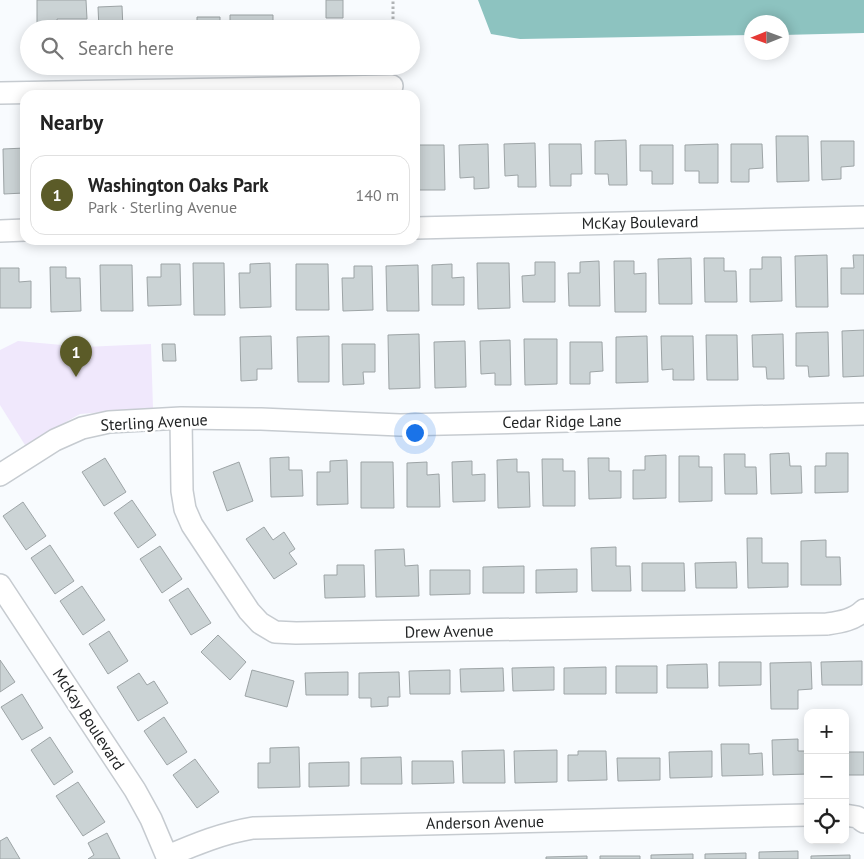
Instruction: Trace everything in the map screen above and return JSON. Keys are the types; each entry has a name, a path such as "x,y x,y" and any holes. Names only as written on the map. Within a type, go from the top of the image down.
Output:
{"street":[{"path":"168,90 392,86"},
{"path":"0,93 20,93"},
{"name":"McKay Boulevard","path":"420,228 864,217"},
{"path":"0,231 20,230"},
{"name":"Cedar Ridge Lane","path":"261,419 400,425 864,414"},
{"name":"Sterling Avenue","path":"0,475 55,440 82,428 109,422 181,418 261,419"},
{"name":"Drew Avenue","path":"181,418 182,491 185,509 192,525 249,612 260,623 275,632 827,624 846,621 864,610"},
{"name":"McKay Boulevard","path":"0,584 135,790 151,819 168,858"},
{"name":"Anderson Avenue","path":"168,858 211,838 253,828 804,815"},
{"path":"849,817 864,822"}],"path":[{"path":"393,20 394,0"}],"shaded area":[{"path":"18,341 84,347 151,344 153,408 80,414 25,445 0,405 0,350"}],"water":[{"path":"478,0 864,0 864,33 789,35 789,15 744,15 744,35 520,39 491,34"}],"building":[{"path":"37,0 86,0 87,19 37,20"},
{"path":"326,0 343,0 343,18 326,18"},
{"path":"122,6 123,20 99,20 98,7"},
{"path":"230,15 273,15 273,20 230,20"},
{"path":"197,17 220,17 220,20 197,20"},
{"path":"776,136 808,136 809,181 777,182"},
{"path":"626,140 627,185 609,185 608,174 595,174 595,141"},
{"path":"821,141 854,141 854,166 841,167 841,179 822,180"},
{"path":"535,143 536,187 518,187 518,175 505,176 504,144"},
{"path":"488,144 489,188 474,189 474,177 460,178 459,145"},
{"path":"549,144 581,144 582,174 571,174 571,186 550,186"},
{"path":"718,144 718,183 699,183 699,171 685,171 685,145"},
{"path":"731,144 762,144 763,168 749,169 749,182 731,182"},
{"path":"420,145 444,145 445,190 420,190"},
{"path":"640,145 673,145 673,184 652,184 652,171 640,171"},
{"path":"20,148 20,193 4,194 3,149"},
{"path":"827,255 828,307 796,307 795,256"},
{"path":"853,255 864,255 864,294 841,294 841,268 854,268"},
{"path":"762,257 781,257 782,301 750,302 750,269 762,269"},
{"path":"691,258 692,304 659,304 658,259"},
{"path":"704,258 724,258 724,271 736,271 737,302 705,302"},
{"path":"599,261 600,306 569,306 568,273 580,273 580,262"},
{"path":"614,261 634,261 634,274 646,273 646,312 615,312"},
{"path":"535,262 555,262 555,302 523,302 522,276 535,275"},
{"path":"193,263 224,263 225,315 194,315"},
{"path":"270,263 271,307 240,308 239,273 250,273 250,264"},
{"path":"477,263 509,263 510,308 478,309"},
{"path":"161,264 180,264 181,305 148,306 147,277 161,277"},
{"path":"296,264 328,264 329,310 296,310"},
{"path":"452,264 452,278 464,277 464,305 432,305 432,265"},
{"path":"100,265 132,265 133,311 101,311"},
{"path":"418,265 419,311 387,311 386,266"},
{"path":"354,266 372,266 373,310 343,311 342,278 354,278"},
{"path":"50,267 66,267 66,278 80,278 81,311 51,312"},
{"path":"0,268 19,268 19,282 31,281 31,308 0,308"},
{"path":"864,330 864,376 843,377 842,331"},
{"path":"828,332 829,376 809,377 808,366 796,366 796,333"},
{"path":"419,334 420,388 389,389 388,335"},
{"path":"783,334 784,379 767,379 766,367 753,367 752,335"},
{"path":"706,335 737,335 738,380 707,380"},
{"path":"271,336 272,369 257,369 257,380 241,381 240,337"},
{"path":"329,336 329,382 298,382 297,337"},
{"path":"647,336 648,382 616,383 616,337"},
{"path":"661,336 693,336 694,380 673,380 673,369 662,370"},
{"path":"524,339 557,339 557,384 525,385"},
{"path":"510,340 511,385 495,385 495,373 481,374 480,341"},
{"path":"465,341 466,387 435,388 434,342"},
{"path":"570,342 602,342 603,371 590,372 590,384 570,384"},
{"path":"162,344 175,344 176,361 163,361"},
{"path":"342,344 375,344 375,372 363,372 364,384 343,385"},
{"path":"789,453 790,466 801,466 802,493 771,494 770,454"},
{"path":"826,453 848,453 848,492 815,493 815,466 826,466"},
{"path":"724,454 745,454 745,467 756,467 757,494 725,494"},
{"path":"666,455 666,498 633,499 633,470 645,470 645,456"},
{"path":"679,456 699,456 699,467 712,467 712,501 679,502"},
{"path":"289,457 289,470 302,470 303,496 271,497 270,458"},
{"path":"105,458 126,492 104,506 82,472"},
{"path":"588,458 609,458 609,471 621,471 621,498 589,499"},
{"path":"517,459 517,472 529,472 530,507 498,508 497,460"},
{"path":"542,459 563,459 563,471 575,471 575,506 543,506"},
{"path":"347,460 348,504 317,505 317,472 330,472 330,461"},
{"path":"472,461 472,475 485,474 485,501 453,502 452,462"},
{"path":"239,462 253,501 227,511 213,472"},
{"path":"361,462 393,462 394,508 361,508"},
{"path":"427,462 427,475 439,474 440,507 407,507 407,463"},
{"path":"132,500 156,535 138,548 114,513"},
{"path":"23,502 46,536 26,550 3,516"},
{"path":"264,527 273,540 284,532 295,549 289,553 297,564 274,579 246,539"},
{"path":"747,538 762,538 762,563 788,563 788,587 748,588"},
{"path":"826,540 826,557 840,557 841,585 801,585 801,541"},
{"path":"50,545 74,581 55,594 31,558"},
{"path":"160,546 182,579 162,593 140,559"},
{"path":"616,547 616,566 630,566 631,591 592,591 591,548"},
{"path":"404,549 405,566 418,565 419,596 376,597 375,550"},
{"path":"736,562 737,588 696,588 695,563"},
{"path":"642,563 684,563 685,591 642,591"},
{"path":"337,565 364,565 365,597 325,598 324,575 337,575"},
{"path":"524,566 524,593 483,593 483,567"},
{"path":"577,569 577,592 536,593 536,570"},
{"path":"430,570 470,570 470,594 430,595"},
{"path":"82,586 105,620 83,635 60,601"},
{"path":"188,588 211,623 191,635 169,600"},
{"path":"109,631 128,661 108,674 89,644"},
{"path":"218,635 246,662 230,680 201,652"},
{"path":"0,660 15,682 0,692"},
{"path":"862,661 862,685 822,685 821,662"},
{"path":"719,662 761,662 761,685 719,686"},
{"path":"811,662 812,689 798,690 798,709 771,709 770,663"},
{"path":"707,664 708,688 667,688 667,665"},
{"path":"616,666 657,666 657,693 616,693"},
{"path":"554,667 554,690 513,691 512,668"},
{"path":"606,667 606,694 564,694 564,668"},
{"path":"503,668 504,691 461,692 460,669"},
{"path":"252,670 294,681 287,707 245,696"},
{"path":"450,670 450,694 410,694 409,671"},
{"path":"348,672 348,695 306,695 305,673"},
{"path":"399,672 400,697 388,697 388,706 371,707 371,698 359,698 359,673"},
{"path":"139,673 147,685 154,681 168,703 138,721 117,687"},
{"path":"22,694 43,728 22,740 1,707"},
{"path":"164,717 187,752 167,765 144,731"},
{"path":"50,737 73,772 54,785 31,750"},
{"path":"798,739 798,751 804,751 804,774 773,775 772,740"},
{"path":"721,744 749,744 749,754 762,753 763,775 722,776"},
{"path":"299,747 300,787 258,788 258,763 270,763 270,748"},
{"path":"504,750 505,783 463,783 462,751"},
{"path":"557,750 557,782 515,783 514,751"},
{"path":"578,751 606,751 607,780 568,781 568,755 578,755"},
{"path":"712,751 712,777 670,778 669,752"},
{"path":"849,752 864,752 864,775 849,775"},
{"path":"401,757 402,784 361,784 361,758"},
{"path":"617,758 660,758 660,780 618,781"},
{"path":"195,759 219,792 197,808 173,775"},
{"path":"412,761 453,761 454,783 412,784"},
{"path":"349,762 349,786 309,787 309,763"},
{"path":"78,782 105,822 83,836 56,796"},
{"path":"107,833 120,859 88,859 94,855 88,843"},
{"path":"7,837 20,859 0,859 0,841"},
{"path":"798,851 798,859 759,859 759,852"},
{"path":"746,853 746,859 705,859 705,854"},
{"path":"693,854 693,859 651,859 651,855"},
{"path":"850,855 850,859 811,859 811,856"},
{"path":"587,856 587,859 546,859 546,857"},
{"path":"600,856 640,856 640,859 600,859"}],"place":[{"name":"Washington Oaks Park","path":"76,377"}]}
